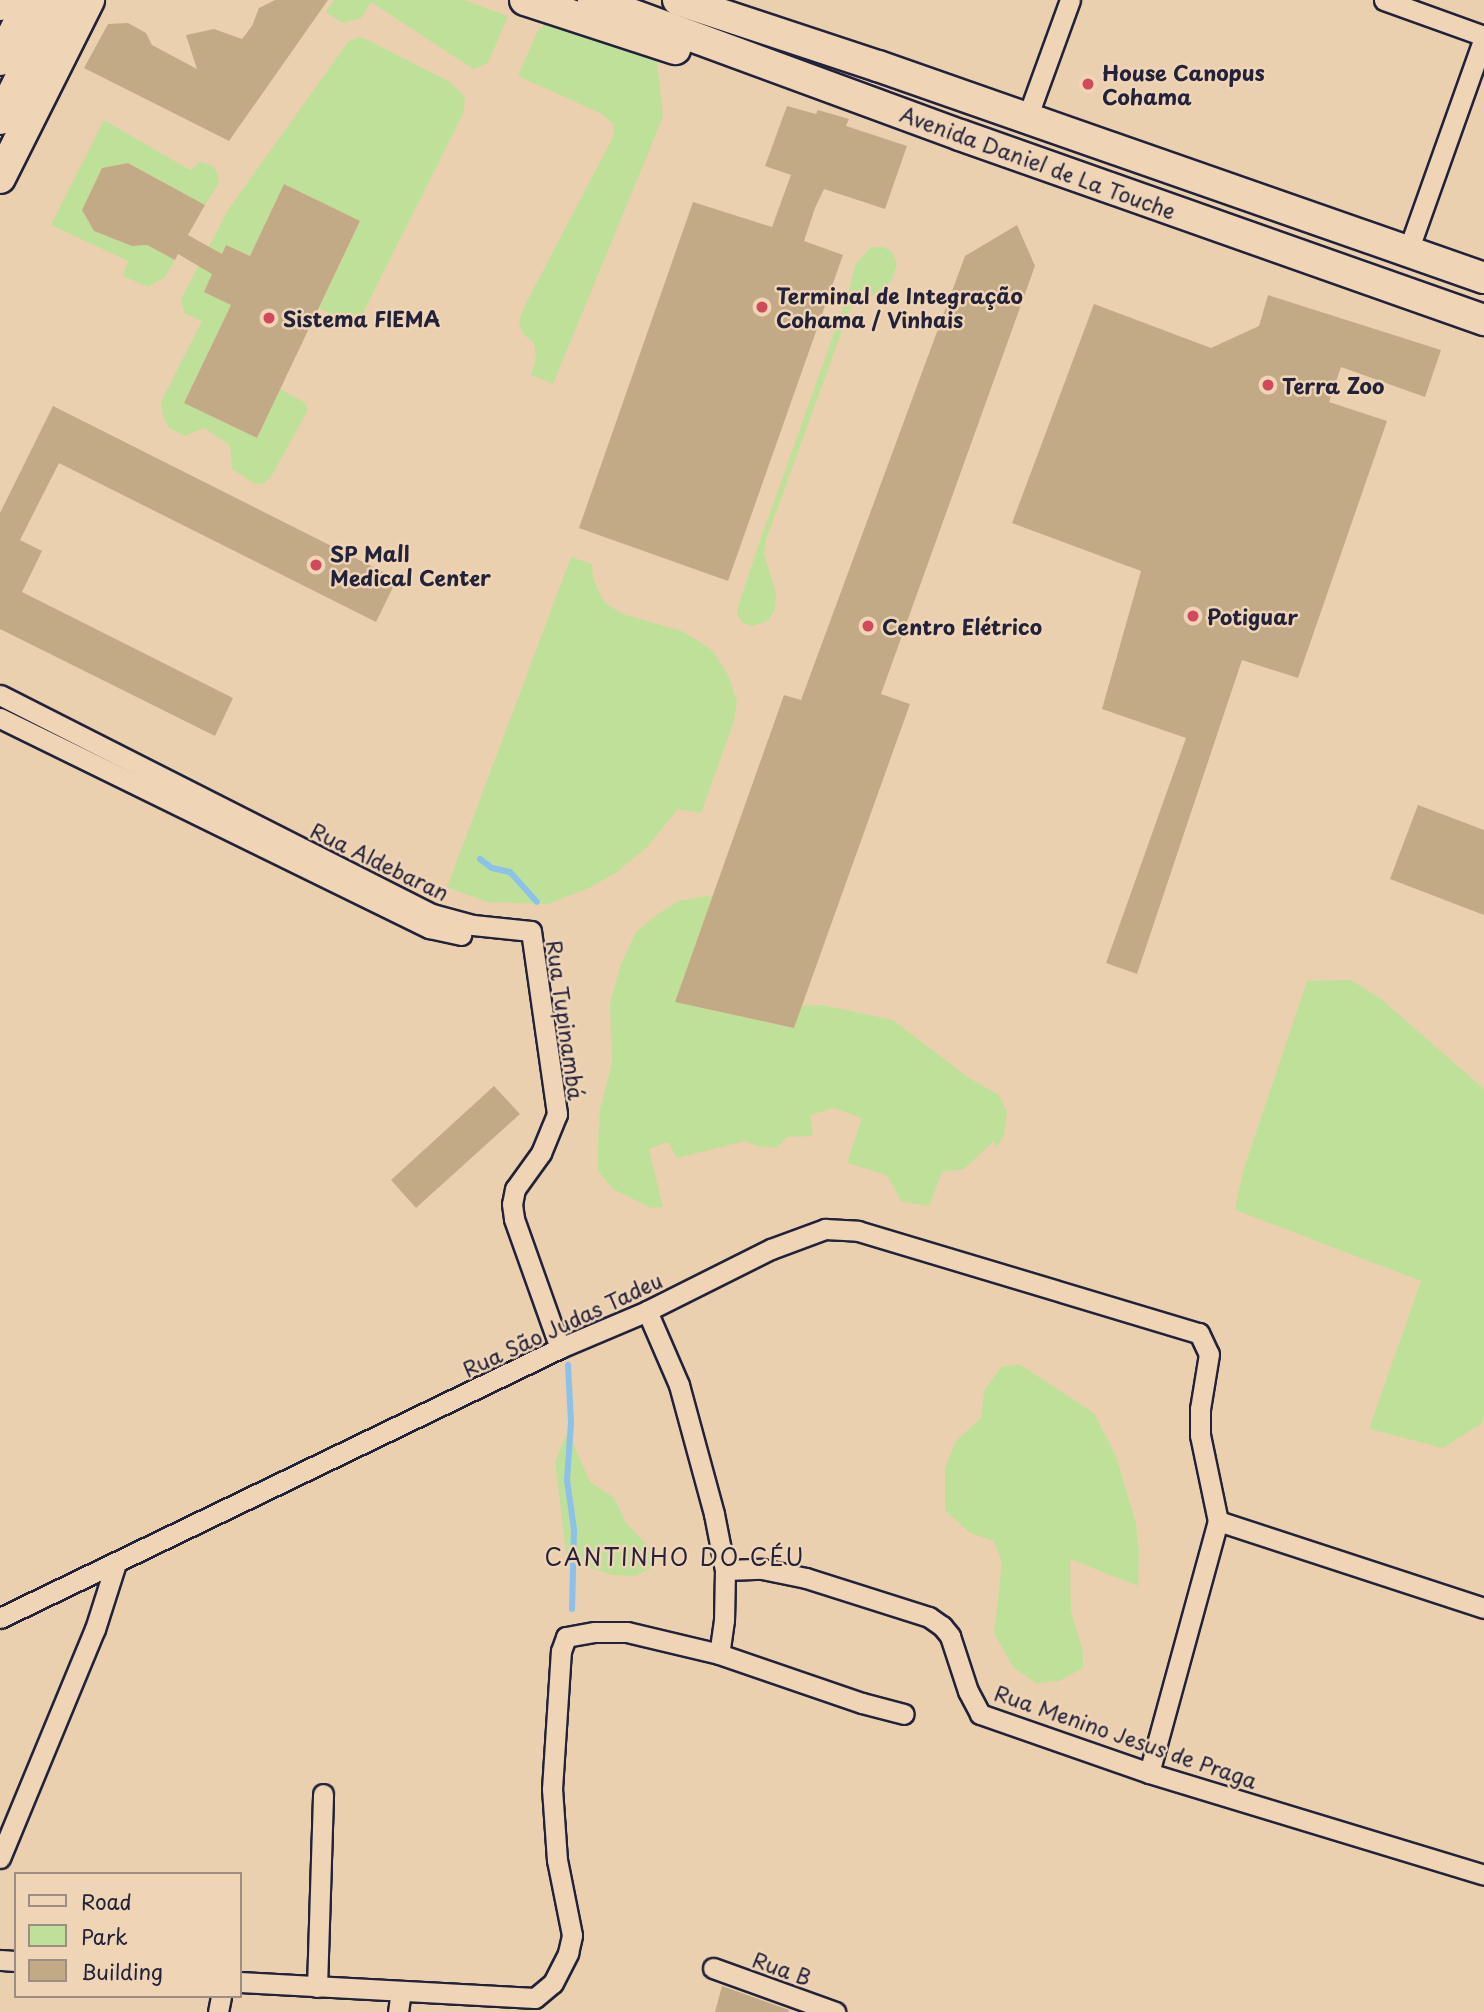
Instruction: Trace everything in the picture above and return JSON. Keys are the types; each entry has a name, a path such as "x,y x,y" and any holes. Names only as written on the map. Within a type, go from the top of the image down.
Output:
{"main road":[{"path":"0,60 30,0"},
{"path":"0,119 59,0"},
{"path":"0,178 89,0"},
{"path":"525,0 652,43 841,92"},
{"name":"Avenida Daniel de La Touche","path":"593,0 679,11 878,66 1484,278"},
{"path":"731,0 878,66"},
{"name":"Avenida Daniel de La Touche","path":"679,11 841,92 1484,320"}],"street":[{"path":"1027,118 1070,0"},
{"path":"1384,0 1484,37 1408,251"},
{"name":"Rua Aldebaran","path":"0,695 432,914 473,925 531,931"},
{"name":"Rua Aldebaran","path":"0,718 429,928 484,937 531,931"},
{"name":"Rua Tupinambá","path":"531,931 557,1114 541,1153 515,1189 512,1203 514,1219 559,1348"},
{"name":"Rua São Judas Tadeu","path":"0,1618 559,1348 647,1311 793,1240 837,1228 858,1231 1199,1333 1209,1354 1200,1409 1200,1435 1218,1521"},
{"path":"647,1311 679,1385 693,1431 725,1570 724,1620 719,1654"},
{"path":"1149,1773 1218,1521 1484,1608"},
{"path":"0,1858 95,1629 117,1563"},
{"name":"Rua Menino Jesus de Praga","path":"725,1570 762,1569 806,1578 929,1618 942,1626 950,1636 968,1690 980,1714 1149,1773 1484,1875"},
{"path":"242,1982 536,1997 553,1983 568,1953 571,1922 557,1860 552,1789 561,1651 566,1637 595,1632 627,1632 719,1654 862,1703 904,1714"},
{"path":"317,1987 323,1794"},
{"name":"Rua B","path":"713,1968 835,2012"},
{"path":"398,2012 401,1991"}],"green space":[{"path":"334,0 463,0 508,16 488,63 473,69 371,2 361,18 343,23 325,12"},
{"path":"549,20 657,61 663,117 553,384 531,375 536,359 534,343 523,334 519,323 523,309 614,135 613,124 602,114 518,76 537,32"},
{"path":"358,37 450,82 465,97 463,114 356,327 319,308 360,221 284,184 250,256 226,245 204,291 231,305 184,403 257,438 280,389 306,403 307,412 272,475 265,483 255,484 232,469 230,445 204,428 184,436 168,427 162,413 161,402 202,321 184,313 181,299 228,210 348,42"},
{"path":"104,120 190,170 200,162 212,165 217,172 219,183 205,205 129,163 102,168 82,210 94,231 132,246 147,245 175,260 165,277 148,287 123,276 128,261 51,225"},
{"path":"871,247 883,247 891,251 897,263 892,280 883,289 850,309 766,540 764,554 776,593 775,609 769,620 753,626 743,623 737,615 738,607 758,546 848,294 855,265"},
{"path":"571,557 592,564 593,578 604,602 622,614 682,631 712,650 728,675 737,701 734,721 701,813 678,809 647,847 617,872 591,887 548,904 487,902 447,887"},
{"path":"713,895 675,1002 793,1028 802,1006 823,1005 893,1020 969,1078 999,1095 1007,1112 1004,1136 996,1148 994,1141 964,1169 942,1172 929,1206 901,1201 887,1175 847,1163 862,1118 834,1108 810,1115 813,1136 787,1137 777,1148 757,1146 745,1141 677,1158 668,1142 649,1149 663,1207 651,1208 613,1189 598,1171 598,1140 600,1109 612,1063 610,1002 621,964 636,932 658,914 678,901"},
{"path":"1351,980 1381,999 1484,1089 1484,1415 1482,1423 1443,1448 1369,1429 1421,1281 1235,1210 1243,1171 1307,981"},
{"path":"1019,1364 1094,1413 1116,1456 1136,1523 1139,1550 1138,1586 1070,1559 1071,1612 1083,1651 1083,1668 1059,1681 1036,1683 1013,1667 994,1633 1002,1562 994,1541 970,1533 945,1510 945,1468 956,1441 981,1418 984,1391 1001,1367"},
{"path":"568,1431 590,1482 614,1498 626,1523 651,1549 653,1567 635,1576 612,1575 567,1560 555,1461"}],"building":[{"path":"275,0 328,0 229,141 84,68 108,24 128,23 146,33 152,45 197,69 186,35 214,29 242,39 252,26 259,8"},
{"name":"Terminal de Integração Cohama / Vinhais","path":"787,106 816,114 818,110 849,119 846,126 907,146 885,209 824,189 815,208 804,241 843,255 728,581 579,528 693,202 772,227 791,175 765,166"},
{"name":"Sistema FIEMA","path":"128,163 205,205 188,235 222,254 226,245 250,256 284,184 360,221 257,438 184,403 231,305 204,292 212,274 178,254 175,260 147,245 132,246 94,231 82,210 102,168"},
{"name":"Centro Elétrico","path":"1017,225 1035,266 881,694 910,704 794,1028 675,1002 784,695 801,700 965,256"},
{"name":"Potiguar","path":"1268,295 1441,350 1425,397 1341,367 1329,402 1387,421 1298,678 1242,660 1137,974 1106,963 1186,738 1102,709 1141,571 1012,523 1094,304 1211,348 1259,326"},
{"name":"SP Mall Medical Center","path":"53,406 397,579 376,622 59,463 20,540 42,551 22,592 233,698 215,736 0,629 0,513"},
{"path":"1418,805 1484,830 1484,915 1390,879"},
{"path":"494,1086 520,1114 416,1208 391,1180"},
{"path":"722,1986 789,2010 715,2012"}],"waterway":[{"path":"480,859 492,868 510,872 537,902"},
{"path":"568,1365 571,1423 567,1480 574,1529 572,1609"}],"place":[{"name":"House Canopus Cohama","path":"1088,84"},
{"name":"Terminal de Integração Cohama / Vinhais","path":"762,307"},
{"name":"Sistema FIEMA","path":"269,318"},
{"name":"Terra Zoo","path":"1268,385"},
{"name":"SP Mall Medical Center","path":"316,565"},
{"name":"Potiguar","path":"1193,616"},
{"name":"Centro Elétrico","path":"868,626"}],"district":[{"name":"CANTINHO DO CÉU","path":"675,1557"}]}
